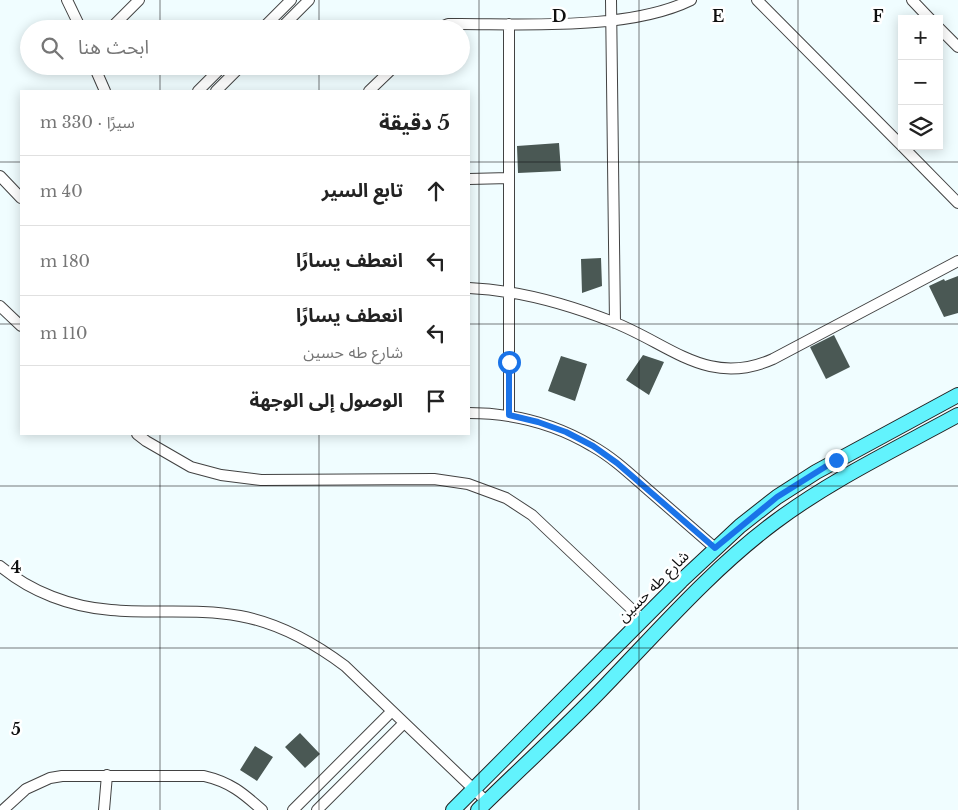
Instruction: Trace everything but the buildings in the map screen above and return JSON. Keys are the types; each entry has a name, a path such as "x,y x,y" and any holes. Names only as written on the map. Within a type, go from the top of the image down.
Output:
{"main road":[{"name":"شارع طه حسين","path":"453,810 715,548 758,511 802,480 958,395"},
{"path":"482,806 590,702 696,591 750,541 792,509 824,488 958,415"}],"street":[{"path":"67,0 77,20"},
{"path":"119,20 139,0"},
{"path":"271,20 291,0"},
{"path":"289,20 309,0"},
{"path":"611,0 615,323"},
{"path":"470,24 611,20 637,17 662,11 691,0"},
{"path":"757,0 898,142"},
{"path":"912,0 926,15"},
{"path":"509,24 509,415"},
{"path":"943,32 958,47"},
{"path":"98,75 105,90"},
{"path":"199,90 215,75"},
{"path":"217,90 232,75"},
{"path":"370,90 386,75"},
{"path":"906,150 958,203"},
{"path":"0,176 20,197"},
{"path":"470,179 509,178"},
{"path":"470,288 509,292 576,308 615,323 705,366 727,369 750,367 773,359 958,261"},
{"path":"0,306 20,325"},
{"path":"470,413 509,415 566,432 593,446 617,463 715,548"},
{"path":"138,435 190,466 222,475 261,480 434,479 468,484 506,498 532,515 642,620"},
{"path":"0,566 17,578 47,594 92,608 218,613 263,622 304,638 338,660 473,790 482,806"},
{"path":"293,810 392,711"},
{"path":"317,810 404,723"},
{"path":"3,810 26,790 50,778 75,775 204,776 219,779 232,785 262,810"},
{"path":"104,810 107,775"}],"route":[{"path":"509,362 509,415 538,422 566,432 593,446 617,463 715,548 777,497 836,460"}]}
